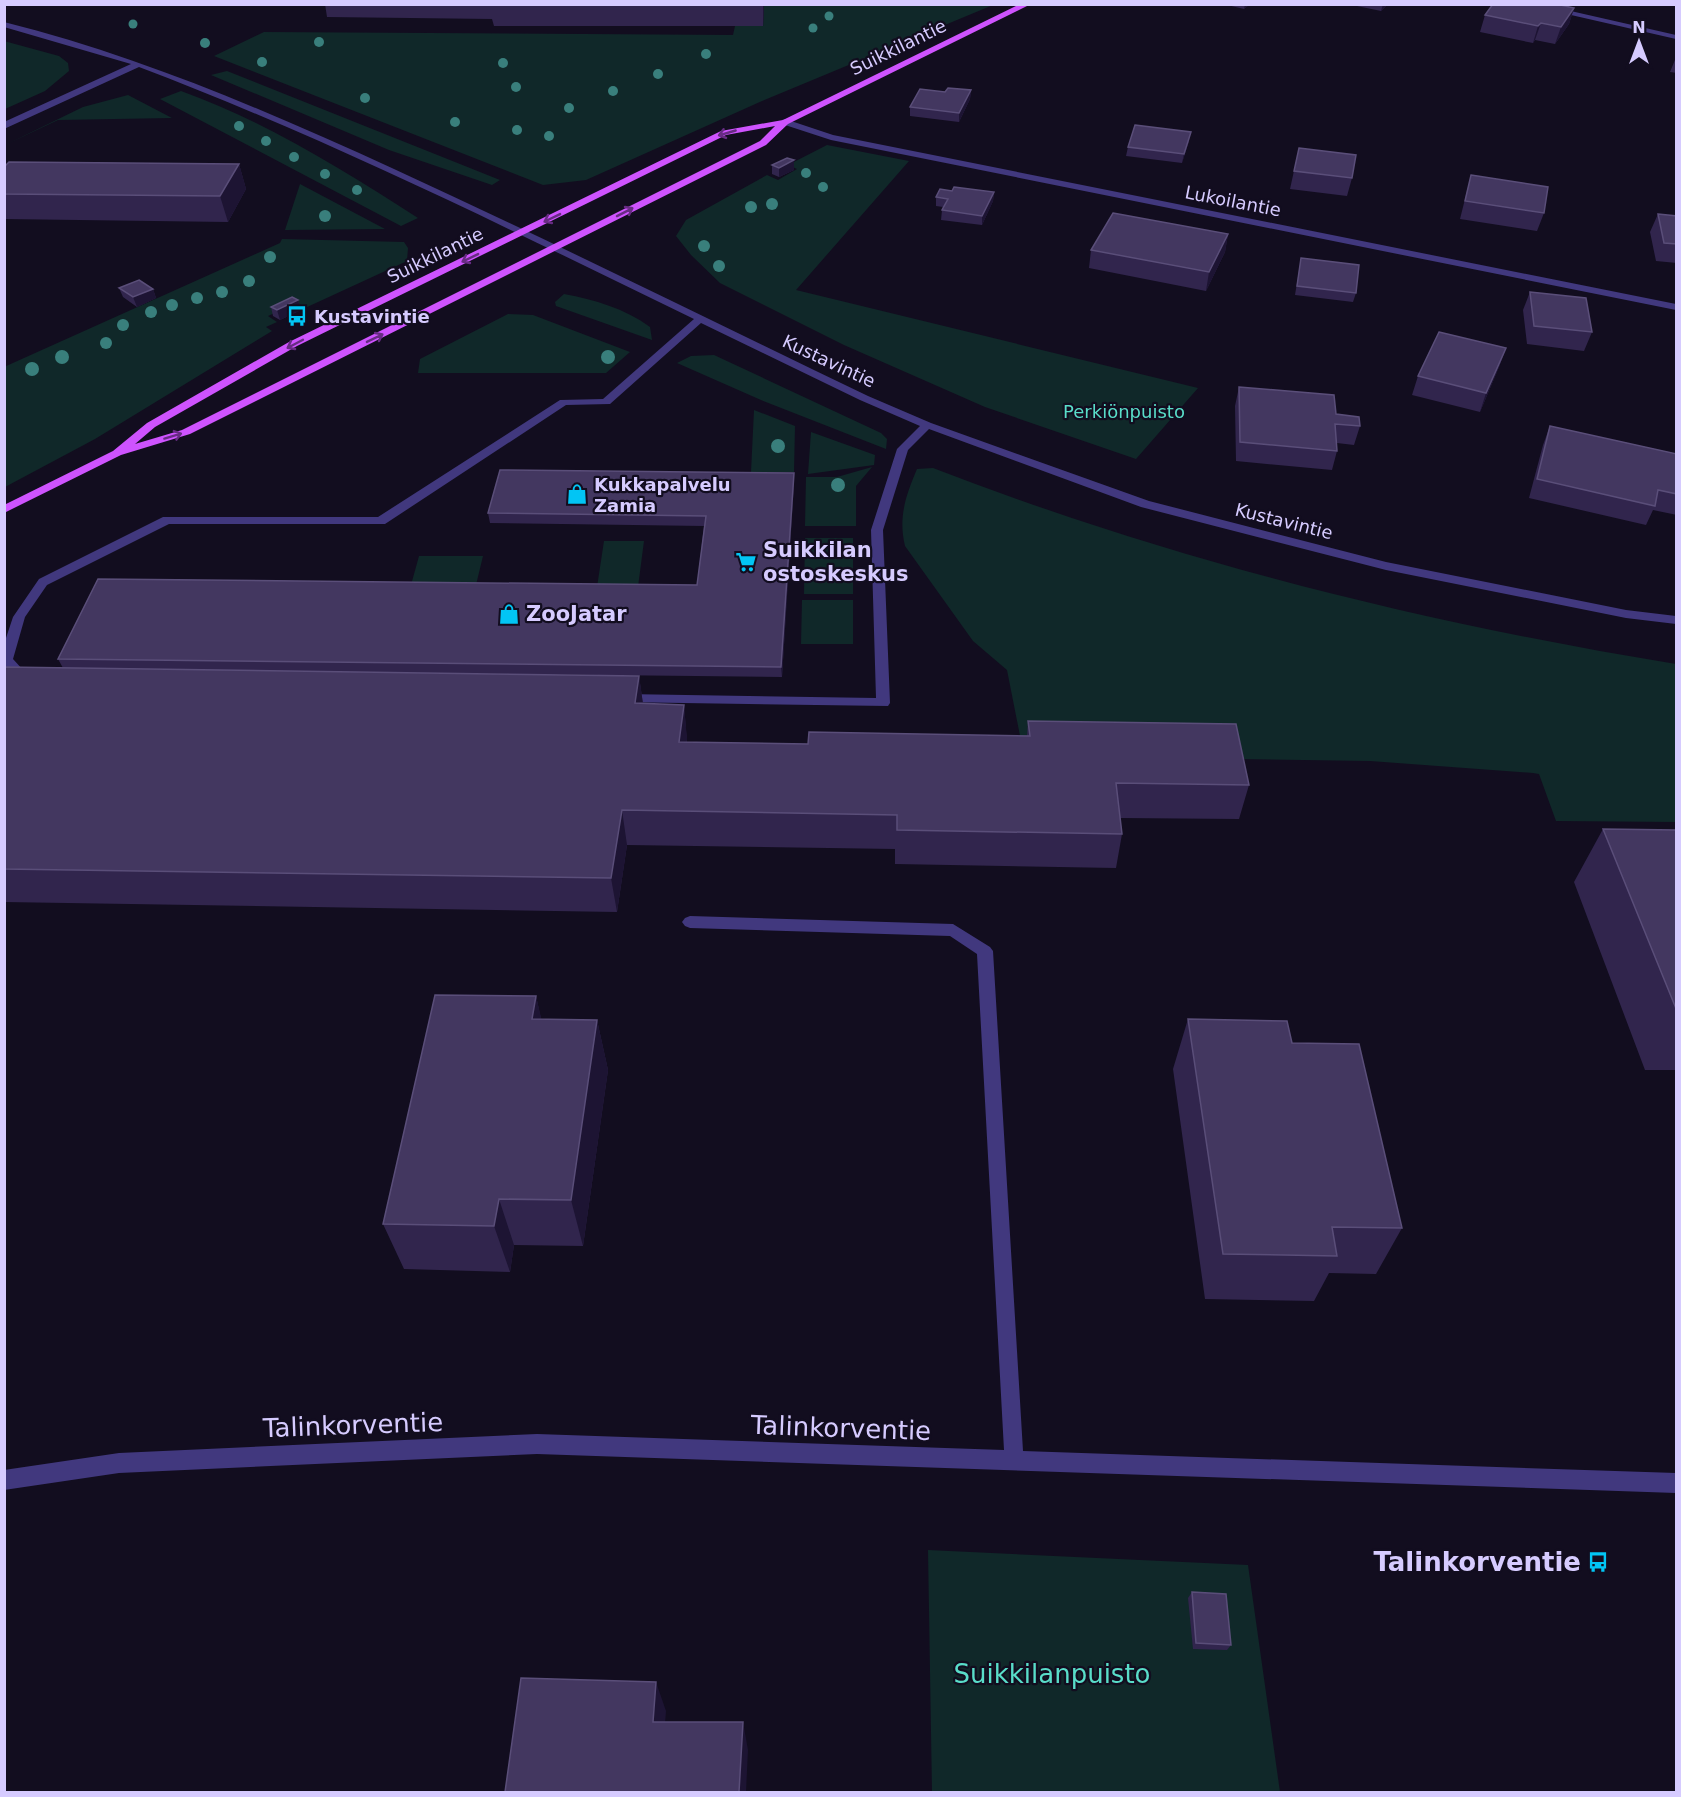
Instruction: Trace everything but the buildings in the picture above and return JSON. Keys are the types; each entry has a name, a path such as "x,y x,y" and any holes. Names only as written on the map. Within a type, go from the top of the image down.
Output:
{"main road":[{"name":"Suikkilantie","path":"117,453 151,425 293,344 724,133 785,122 1028,4"},
{"name":"Suikkilantie","path":"4,510 117,453 186,432 763,143 785,122"}],"street":[{"path":"1527,4 1677,37"},
{"name":"Kustavintie","path":"4,24 60,37 139,64 240,103 522,232 864,398 927,425 1145,504 1386,566 1626,614 1677,621"},
{"path":"4,126 139,64"},
{"name":"Lukoilantie","path":"785,122 831,137 1677,307"},
{"path":"35,690 6,660 19,617 44,582 167,520 381,521 564,402 606,402 700,319"},
{"path":"609,699 883,703 877,530 903,449 927,425"},
{"path":"690,922 953,930 985,951 1014,1461"},
{"name":"Talinkorventie","path":"4,1480 119,1463 537,1444 1677,1483"}],"green space":[{"path":"764,5 993,5 762,101 586,180 543,185 214,56 264,32 733,35 735,26 763,26"},
{"path":"4,41 59,56 68,63 69,71 45,91 5,109"},
{"path":"227,71 500,180 492,185 389,150 211,75"},
{"path":"181,91 243,117 303,148 418,218 401,226 160,99"},
{"path":"128,95 172,118 58,120 5,145 83,107"},
{"name":"Perkiönpuisto","path":"827,145 909,161 796,290 1198,388 1136,459 985,407 844,345 720,283 691,255 676,236 686,220 767,175 778,180 797,169 788,165"},
{"path":"300,184 385,229 285,230"},
{"path":"282,239 404,242 408,248 407,261 305,308 297,303 268,316 277,322 266,327 272,331 95,439 5,487 4,367 280,243"},
{"path":"564,294 598,302 640,320 650,327 652,340 556,306 555,302"},
{"path":"508,314 533,315 630,352 606,373 418,373 420,359"},
{"path":"714,355 881,433 887,439 886,449 761,400 677,363 691,356"},
{"path":"754,410 795,426 794,472 751,472"},
{"path":"811,432 875,455 874,465 808,474"},
{"path":"872,467 856,486 856,526 805,526 806,477 837,477"},
{"path":"933,468 1115,532 1300,586 1487,629 1676,664 1676,822 1556,821 1539,774 1533,773 1370,761 1024,756 1007,670 973,641 905,546 902,525 909,488 917,469"},
{"path":"805,538 853,538 853,594 804,594"},
{"path":"604,541 644,541 638,587 597,587"},
{"path":"419,556 483,556 476,585 411,585"},
{"path":"802,600 853,600 853,644 801,644"},
{"name":"Suikkilanpuisto","path":"928,1550 1248,1565 1280,1792 932,1792"}],"place":[{"name":"Kustavintie","path":"297,316"},
{"name":"Kukkapalvelu Zamia","path":"577,494"},
{"name":"Suikkilan ostoskeskus","path":"746,562"},
{"name":"ZooJatar","path":"509,614"},
{"name":"Talinkorventie","path":"1598,1562"}]}
